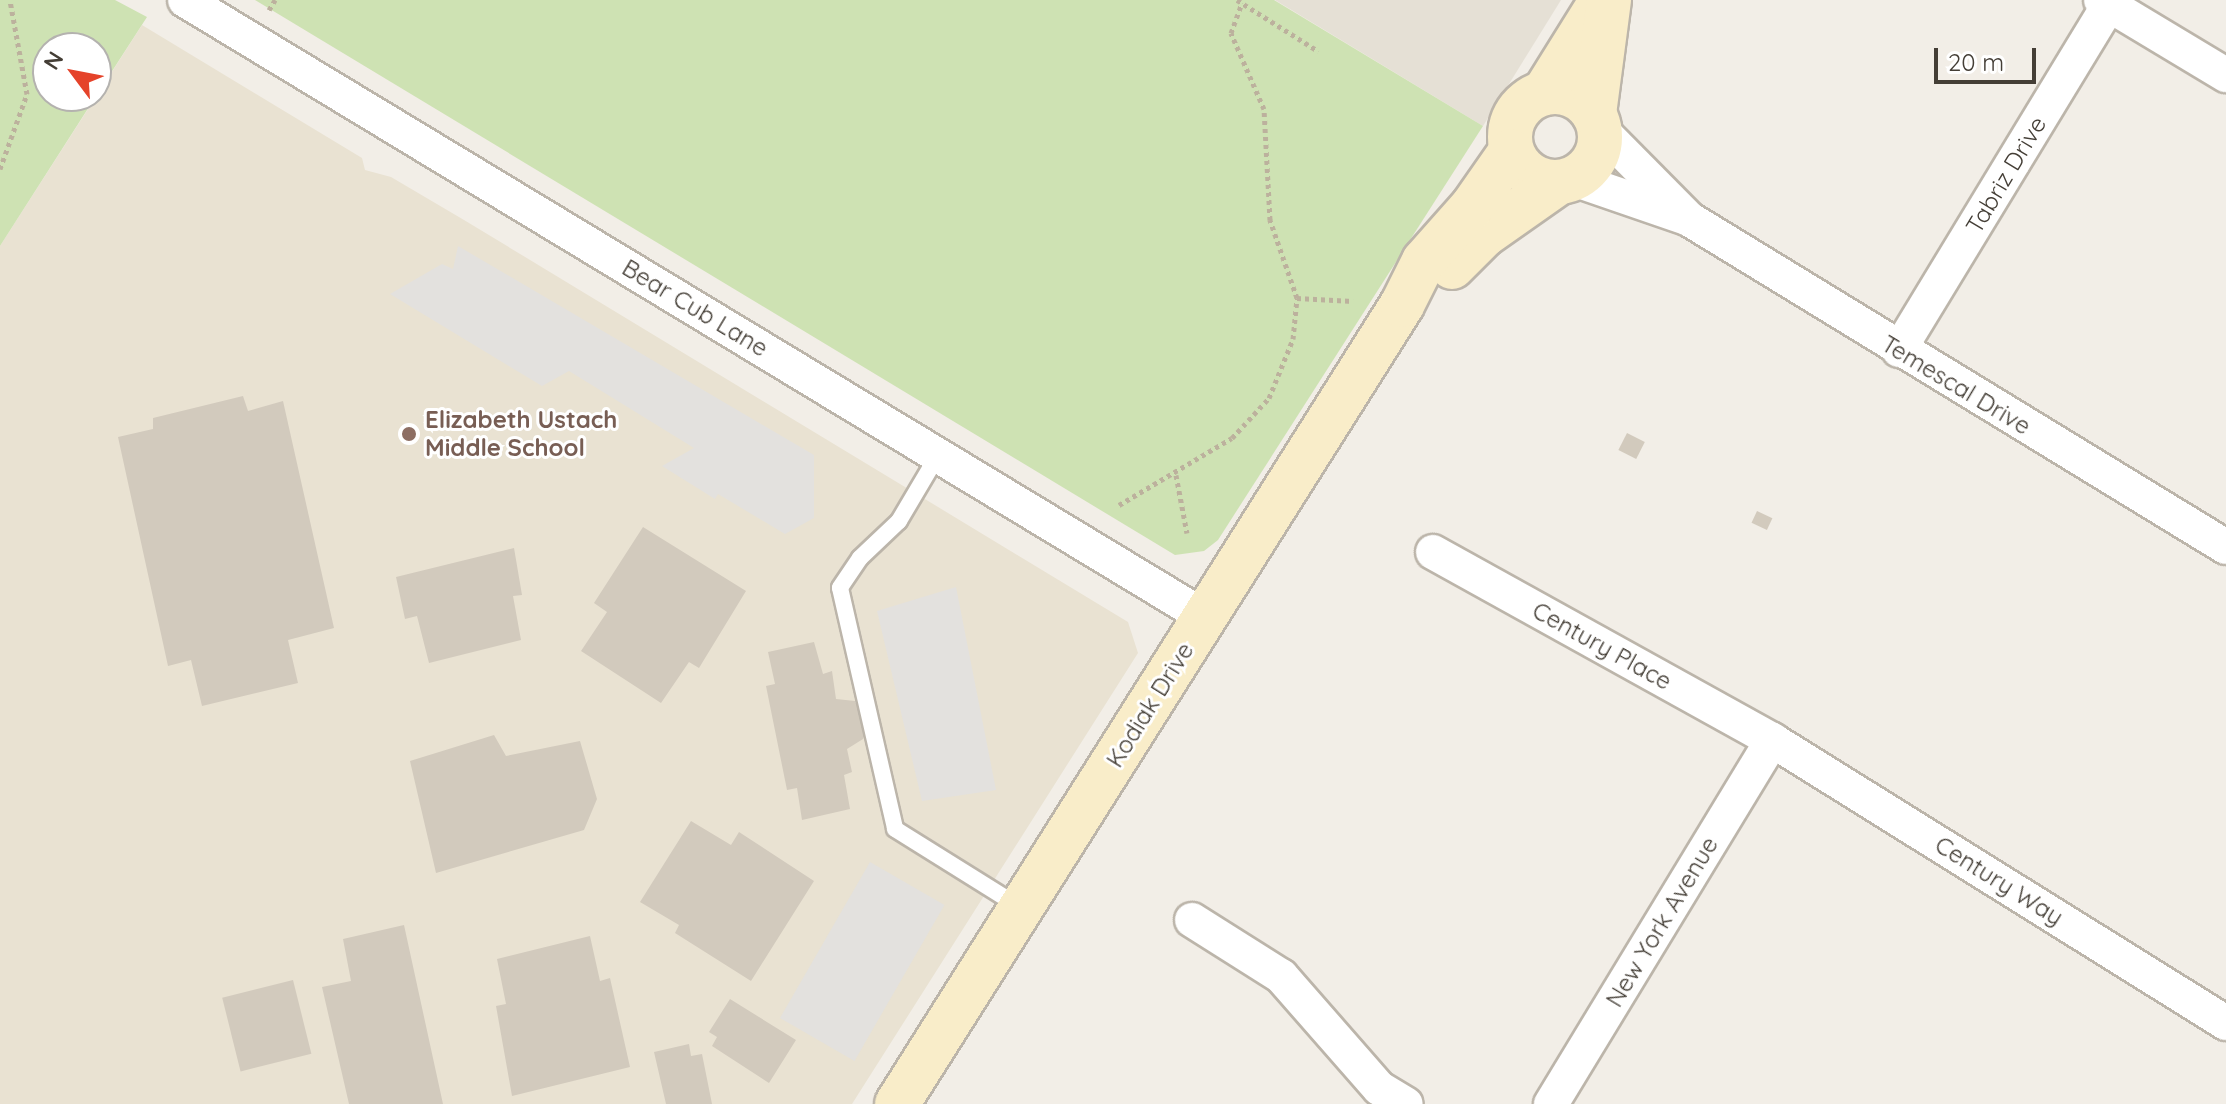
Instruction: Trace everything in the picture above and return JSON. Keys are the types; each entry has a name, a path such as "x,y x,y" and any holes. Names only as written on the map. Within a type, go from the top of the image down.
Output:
{"street":[{"name":"Bear Cub Lane","path":"185,0 1205,617"},
{"path":"1544,93 1602,0"},
{"path":"1597,121 1572,95 1544,93 1530,99 1512,122 1511,151 1529,175 1566,181 1595,158 1609,0"},
{"path":"2108,2 2226,75"},
{"name":"Tabriz Drive","path":"1899,350 2108,2"},
{"name":"Temescal Drive","path":"1597,121 1689,219"},
{"name":"Kodiak Drive","path":"897,1104 1402,305 1424,261 1472,207 1511,151"},
{"name":"Temescal Drive","path":"1566,181 1689,219 2226,547"},
{"name":"Kodiak Drive","path":"1402,305 1444,275 1484,235 1566,181"},
{"name":"Century Place","path":"1433,552 1772,740"},
{"name":"Century Way","path":"1772,740 2226,1023"},
{"name":"New York Avenue","path":"1551,1104 1772,740"},
{"path":"1192,920 1281,976 1379,1088 1406,1104"}],"lane":[{"path":"938,455 899,521 860,558 840,588 895,829 1021,908"}],"path":[{"path":"0,169 27,94 10,0"},
{"path":"269,10 275,0"},
{"path":"1119,505 1149,484 1176,475 1220,448 1269,398 1288,357 1297,298 1270,220 1264,109 1231,33 1240,2 1318,51"},
{"path":"1297,298 1353,301"},
{"path":"1176,475 1187,533"}],"shaded area":[{"path":"1275,0 1561,0 1483,126"},
{"name":"Elizabeth Ustach Middle School","path":"142,25 362,158 365,170 391,177 464,220 1128,622 1138,653 852,1104 0,1104 0,246 86,112 112,112 112,72"},
{"path":"458,246 814,455 814,518 785,534 718,494 715,499 662,466 694,448 569,371 542,386 390,294 442,264 453,269"},
{"path":"956,587 996,790 922,801 877,611"},
{"path":"870,862 944,905 854,1061 780,1018"}],"green space":[{"path":"0,0 115,0 147,17 112,72 112,32 32,32 32,112 86,112 0,246"},
{"path":"255,0 1274,0 1483,126 1218,540 1204,551 1175,555"}],"building":[{"path":"243,396 248,411 283,401 334,628 288,640 298,683 202,706 191,660 168,666 118,437 153,429 153,418"},
{"path":"1627,433 1645,442 1636,459 1618,450"},
{"path":"1757,511 1772,518 1767,530 1752,523"},
{"path":"643,527 746,591 699,668 689,662 661,703 581,651 607,612 594,603"},
{"path":"514,548 522,595 513,596 521,640 429,663 417,616 405,619 396,577"},
{"path":"814,642 823,674 832,671 836,699 855,701 867,729 863,739 847,749 852,772 844,775 850,809 802,820 797,788 787,790 766,686 775,684 768,652"},
{"path":"494,735 506,756 580,741 597,799 584,830 436,873 410,761"},
{"path":"691,821 731,845 739,832 814,881 751,981 675,933 679,925 640,902"},
{"path":"404,925 443,1104 349,1104 322,987 351,981 343,939"},
{"path":"590,936 600,981 610,978 630,1067 512,1096 496,1006 506,1004 497,959"},
{"path":"293,980 311,1054 241,1071 222,998"},
{"path":"730,999 796,1040 769,1083 712,1046 717,1037 709,1032"},
{"path":"689,1044 691,1056 702,1054 712,1104 666,1104 654,1052"}],"place":[{"name":"Elizabeth Ustach Middle School","path":"409,434"}]}
